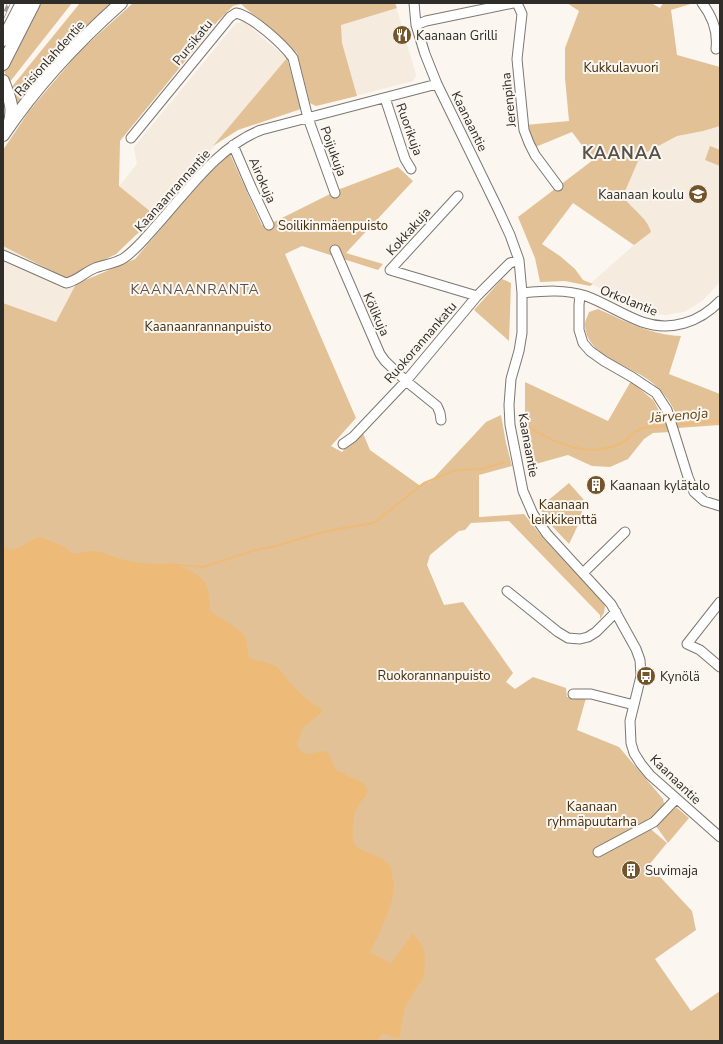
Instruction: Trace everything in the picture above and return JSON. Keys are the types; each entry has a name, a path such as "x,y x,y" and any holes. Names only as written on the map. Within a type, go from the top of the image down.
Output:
{"main road":[{"path":"3,40 22,3"},
{"path":"3,64 34,3"},
{"name":"Raisionlahdentie","path":"5,132 53,71 121,3"},
{"path":"3,81 11,104 12,112 5,132"}],"street":[{"name":"Kaanaantie","path":"414,3 416,25 425,54 437,84 510,235 518,260 522,293 522,333 519,351 511,379 509,405 510,425 524,491 533,514 547,534 611,604 636,649 640,660 641,676 630,721 634,753 650,775 676,799 719,834"},
{"path":"416,25 426,21 513,3"},
{"name":"Jerenpiha","path":"517,3 522,14 517,59 524,130 535,156 558,186"},
{"path":"702,3 711,16 716,30 716,49"},
{"name":"Pursikatu","path":"131,138 230,17 236,13 258,25 288,51 293,58 308,118"},
{"name":"Kaanaanrannantie","path":"3,255 66,283 75,280 94,268 123,259 139,246 209,166 233,145 248,135 261,130 437,84"},
{"name":"Ruorikuja","path":"385,98 405,159 411,169"},
{"name":"Poijukuja","path":"308,118 335,193"},
{"name":"Airokuja","path":"233,145 269,225"},
{"name":"Kokkakuja","path":"458,196 390,270 476,296"},
{"name":"Kölikuja","path":"335,250 380,354 385,361 406,381 437,406 440,412 441,420"},
{"name":"Ruokorannankatu","path":"343,444 353,437 406,381 476,296 510,262 518,260"},
{"name":"Orkolantie","path":"522,293 561,291 580,295 643,322 669,326 685,323 704,315 720,301"},
{"path":"580,295 578,305 579,330 583,343 590,351 604,361 656,393 667,410 694,492 704,501 720,506"},
{"path":"583,573 625,532"},
{"path":"507,591 558,632 568,638 580,639 588,637 596,632 616,612"},
{"path":"720,602 687,644 700,650 720,668"},
{"path":"573,694 591,694 634,705"},
{"path":"598,852 654,822 676,799"}],"shaded area":[{"path":"353,3 395,3 416,75 413,81 316,106 310,103 301,66"},
{"path":"244,22 287,58 156,216 119,186 137,164 134,147 236,23"},
{"name":"Kaanaan koulu","path":"720,97 720,282 702,301 684,312 664,315 645,312 591,283 634,245 609,228 641,153"},
{"path":"3,246 76,284 56,322 3,303"},
{"path":"40,537 63,546 70,552 79,553 96,551 119,559 138,563 177,566 194,573 205,582 209,594 210,611 234,626 242,633 246,639 250,658 277,667 301,694 323,710 303,727 297,745 300,750 307,754 326,751 337,771 345,773 349,777 363,782 368,791 356,809 353,827 353,840 358,848 383,859 392,870 394,886 391,903 370,952 391,964 413,933 423,947 425,957 424,976 405,1006 399,1039 382,1033 378,1041 3,1041 3,545 10,550 14,550"}],"green space":[{"path":"42,3 72,3 9,83 4,71 33,16"},
{"path":"80,3 112,3 62,52 17,106 10,89"},
{"path":"133,3 395,3 397,8 341,25 342,43 357,96 316,106 310,103 297,53 241,4 233,6 217,22 120,141 119,186 156,216 116,254 67,279 3,246 3,150 29,111 80,51"},
{"name":"Kukkulavuori","path":"567,3 651,3 660,8 663,3 694,3 671,10 677,55 720,67 720,126 677,136 647,152 638,161 623,196 643,218 651,232 634,245 573,203 542,244 560,256 575,269 583,280 593,284 590,286 565,281 540,282 535,258 518,217 593,160 572,132 533,148 525,125 569,121 565,78 565,48 579,11"},
{"path":"287,58 301,109 238,130 213,146"},
{"path":"710,146 720,150 720,166 705,160"},
{"path":"230,154 262,225 272,223 340,189 398,167 413,181 346,253 383,264 378,270 302,246 285,254 356,418 331,446 342,452 362,431 370,450 419,485 430,482 486,422 501,415 512,466 479,475 479,517 524,514 543,538 598,595 605,606 604,613 600,619 600,615 509,521 471,523 465,530 459,531 430,555 427,565 444,605 463,602 513,673 506,682 515,689 533,677 566,688 567,697 586,698 577,730 619,747 663,799 664,804 646,825 667,843 649,865 692,911 696,930 655,959 691,1011 720,991 720,1041 3,1041 3,303 56,322 76,284 135,259 209,173"},
{"path":"502,279 511,283 509,341 474,310"},
{"path":"598,309 628,323 649,330 681,336 669,374 720,394 720,425 678,428 675,412 672,406 657,387 642,376 600,352 592,344 587,335 585,322 589,312"},
{"path":"631,381 654,401 670,432 653,433 644,439 628,459 610,467 592,466 568,455 532,465 525,418 525,382 608,421"},
{"name":"Kaanaan leikkikenttä","path":"569,483 584,500 580,521 569,544 552,526 539,508"},
{"path":"676,807 689,818 668,843 656,826"}],"waterway":[{"name":"Järvenoja","path":"675,425 720,421"},
{"name":"Järvenoja","path":"530,428 540,434 574,448 598,450 609,448 621,443 641,429 669,426"},
{"path":"167,564 203,567 256,550 316,534 374,523 424,483 456,470 482,469 504,462"}],"railway":[{"path":"3,17 9,3"}],"place":[{"name":"Kaanaan Grilli","path":"402,35"},
{"name":"Kaanaan koulu","path":"698,194"},
{"name":"Kaanaan kylätalo","path":"596,485"},
{"name":"Kynölä","path":"646,676"},
{"name":"Suvimaja","path":"631,870"}],"district":[{"name":"KAANAA","path":"622,153"},
{"name":"KAANAANRANTA","path":"195,289"}],"park label":[{"name":"Soilikinmäenpuisto","path":"333,225"},
{"name":"Kaanaanrannanpuisto","path":"208,326"},
{"name":"Ruokorannanpuisto","path":"434,675"},
{"name":"Kaanaan ryhmäpuutarha","path":"592,814"}]}
